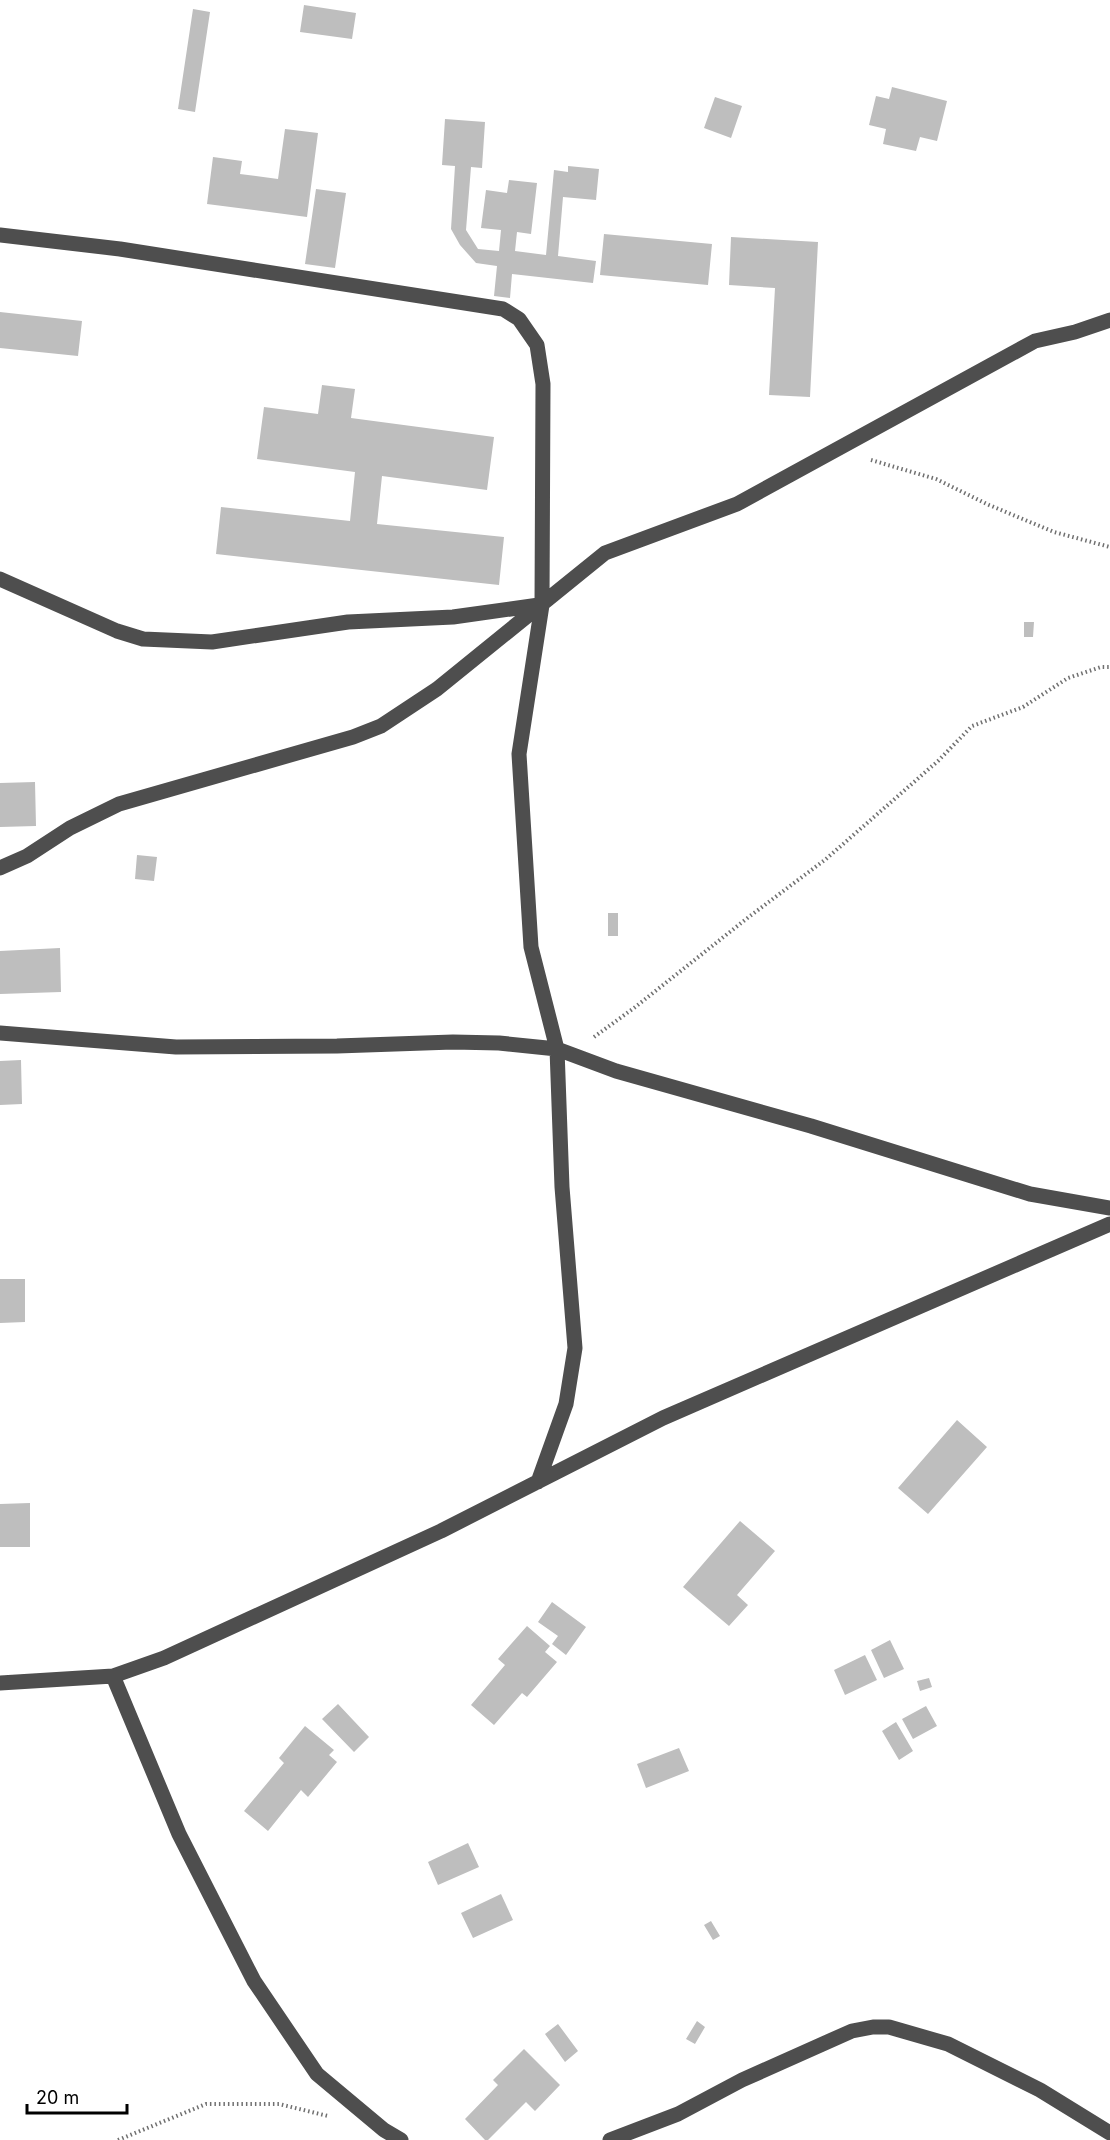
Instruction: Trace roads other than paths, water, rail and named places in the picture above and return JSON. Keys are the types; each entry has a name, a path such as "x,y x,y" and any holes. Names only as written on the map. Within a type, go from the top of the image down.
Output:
{"street":[{"path":"0,235 120,249 503,309 519,319 537,345 543,384 542,605 519,754 531,947 563,1052 562,1187 575,1348 566,1404 538,1482"},
{"path":"0,868 27,856 70,828 119,804 353,737 381,726 437,689 605,553 737,504 1035,341 1075,332 1110,320"},
{"path":"0,579 117,631 143,639 212,642 348,622 453,617 542,605"},
{"path":"0,1033 176,1047 337,1046 453,1042 499,1043 563,1052 616,1071 812,1126 1030,1194 1110,1208"},
{"path":"0,1683 113,1676 164,1658 441,1531 663,1418 1110,1224"},
{"path":"113,1676 179,1834 254,1981 317,2074 384,2130 401,2140"},
{"path":"610,2140 678,2114 742,2080 852,2031 873,2027 889,2027 948,2044 1041,2090 1110,2133"}]}
